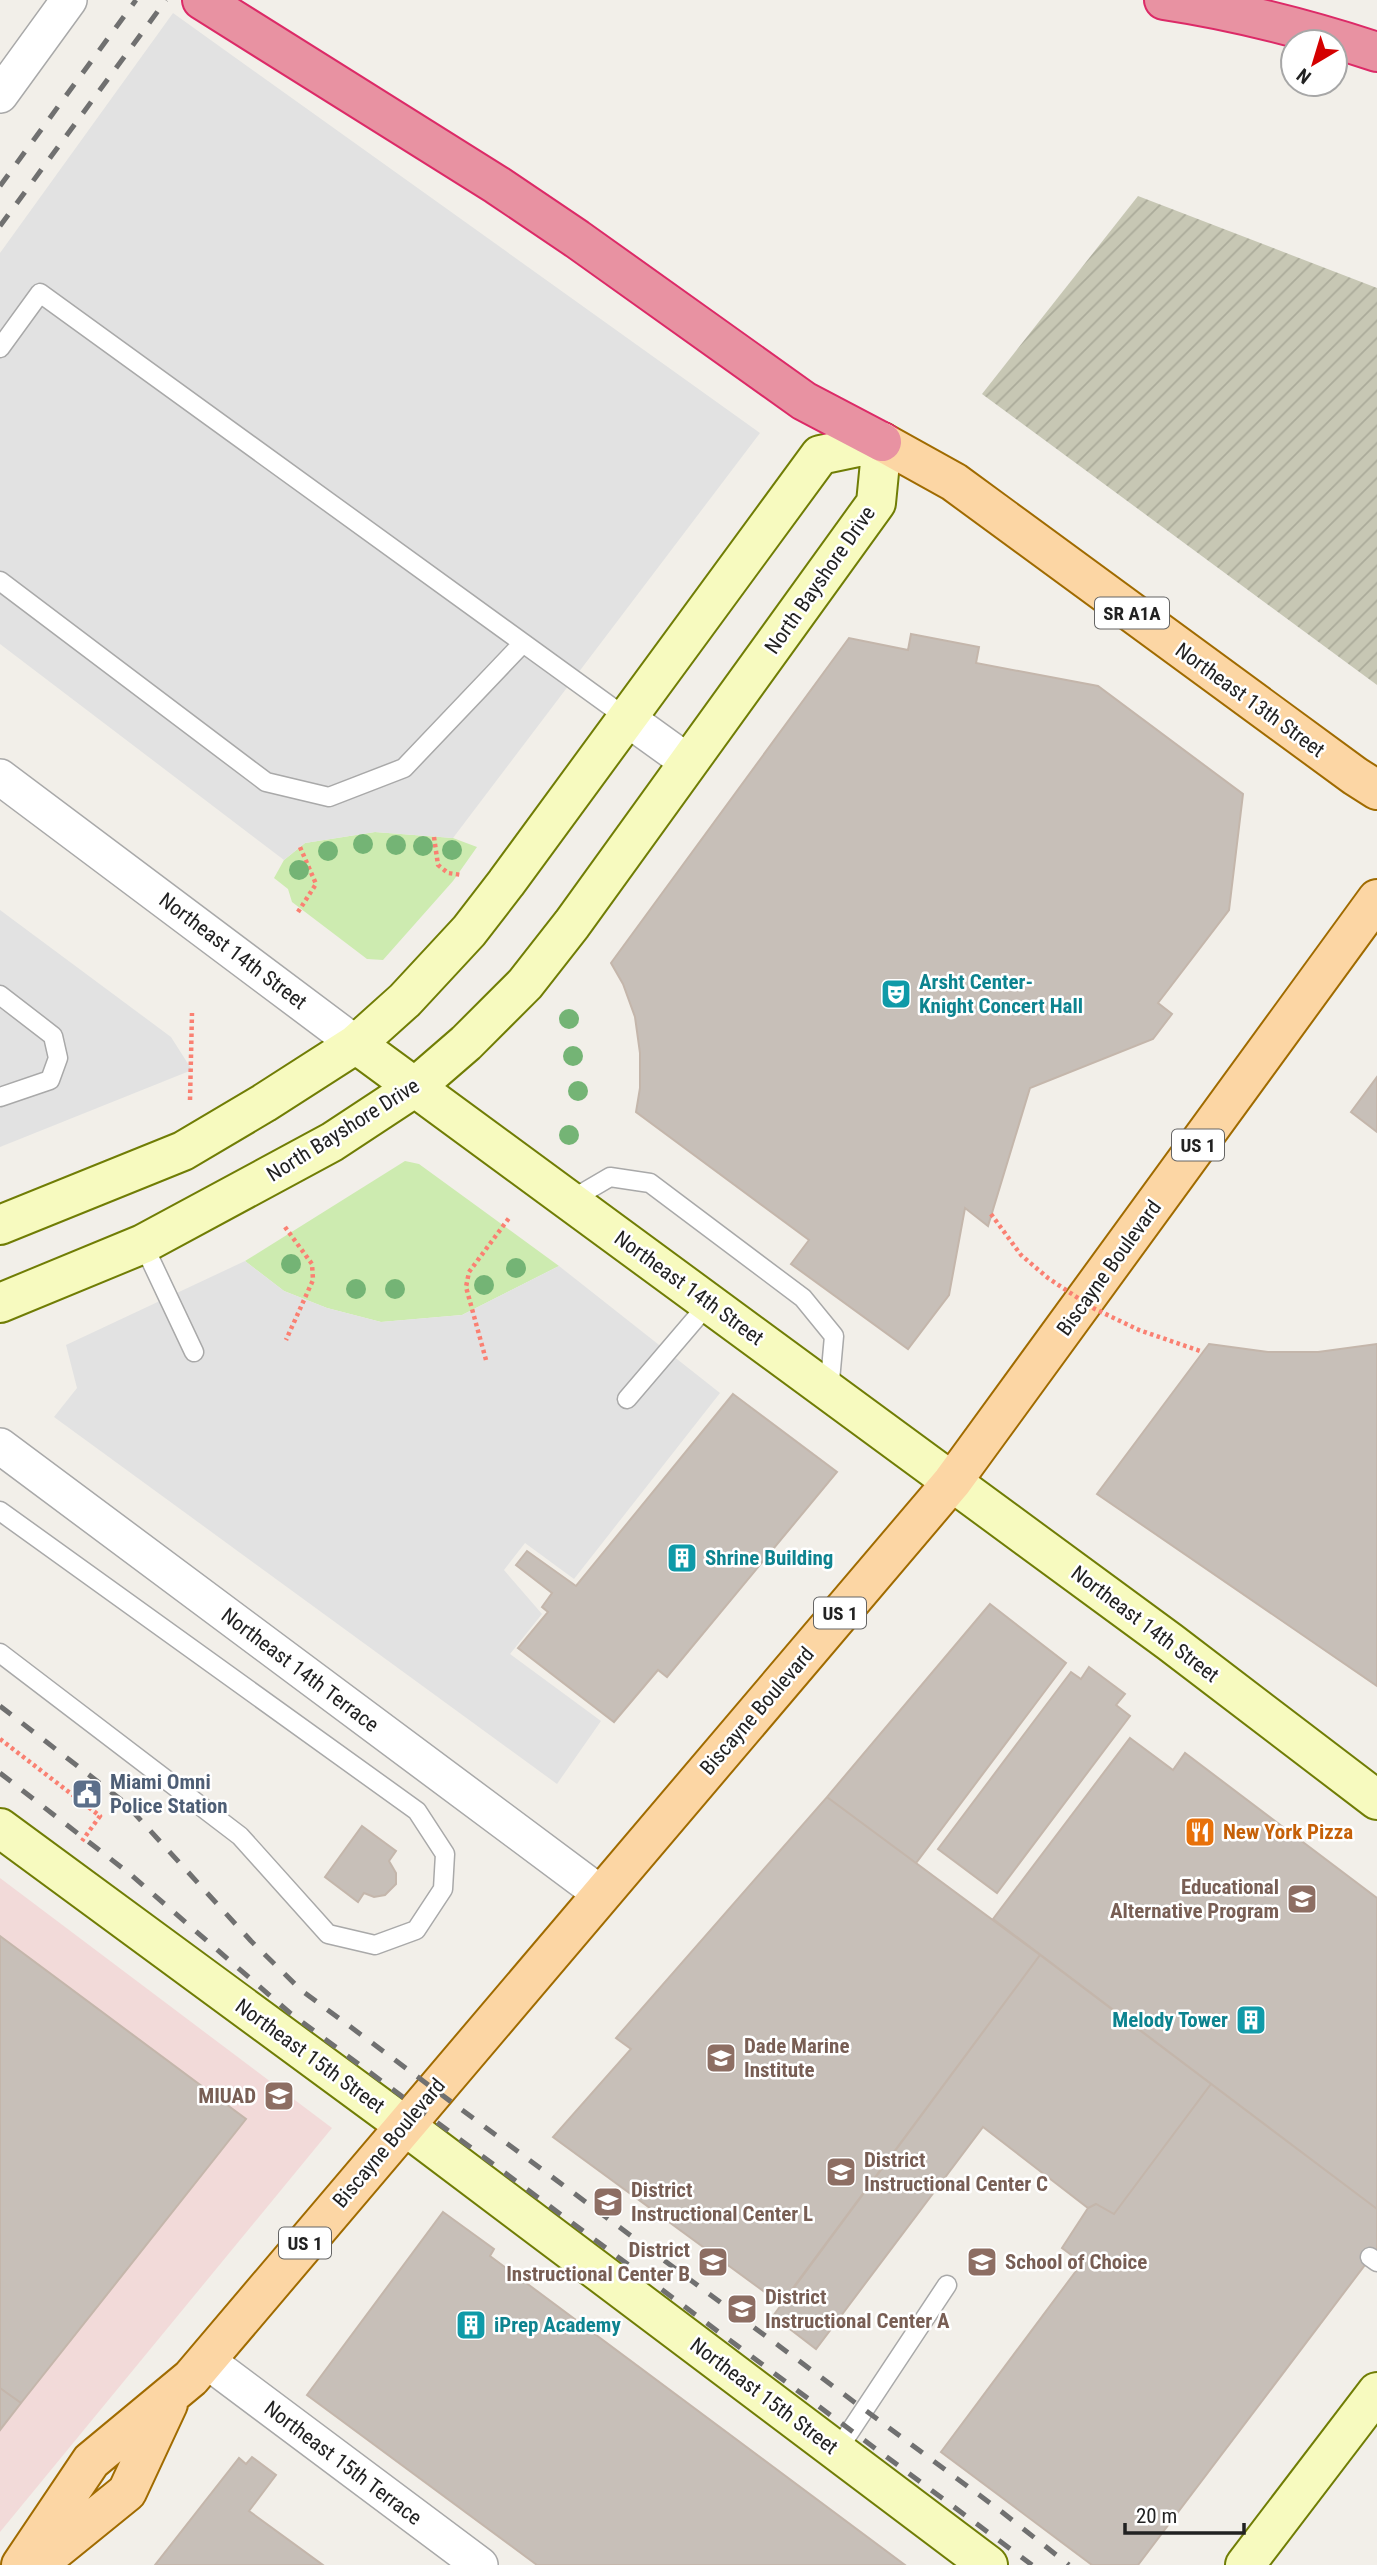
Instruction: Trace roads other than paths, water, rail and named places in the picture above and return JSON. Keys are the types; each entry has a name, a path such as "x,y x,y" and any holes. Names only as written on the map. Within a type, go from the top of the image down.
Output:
{"highway":[{"path":"202,0 497,185 804,401 882,442"},
{"path":"1164,0 1235,12 1314,32 1377,52"}],"main road":[{"name":"Northeast 13th Street","path":"882,442 954,482 1377,790"},
{"name":"Biscayne Boulevard","path":"21,2565 91,2461 191,2378 952,1482 1377,898"},
{"name":"Biscayne Boulevard","path":"37,2565 127,2492 173,2392"}],"street":[{"path":"0,95 69,0"},
{"path":"0,1225 183,1151 356,1044 405,1000 469,931 628,719 820,455 882,442"},
{"name":"North Bayshore Drive","path":"0,1303 143,1244 332,1142 414,1087 466,1043 525,984 572,924 876,503 882,442"},
{"path":"628,719 689,763"},
{"name":"Northeast 14th Street","path":"0,777 414,1087 1181,1650 1377,1800"},
{"name":"Northeast 14th Terrace","path":"0,1446 601,1894"},
{"name":"Northeast 15th Street","path":"0,1828 404,2125 988,2565"},
{"name":"Northeast 15th Terrace","path":"206,2360 480,2565"},
{"path":"1245,2565 1377,2392"}],"lane":[{"path":"0,348 40,293 628,719"},
{"path":"0,581 266,782 329,797 404,768 523,643"},
{"path":"0,995 53,1036 58,1058 50,1080 0,1097"},
{"path":"569,1201 610,1177 650,1183 803,1298 834,1336 829,1392"},
{"path":"143,1244 194,1352"},
{"path":"627,1399 709,1303"},
{"path":"0,1511 417,1811 445,1854 443,1889 416,1930 375,1945 328,1934 240,1836 0,1653"},
{"path":"837,2451 947,2285"}],"railway":[{"path":"0,186 136,0"},
{"path":"0,226 166,0"},
{"path":"0,1706 124,1802 251,1941 301,1990 1002,2512 1069,2565"},
{"path":"0,1773 130,1874 290,2013 1032,2565"}],"place":[{"name":"Arsht Center- Knight Concert Hall","path":"896,994"},
{"name":"Shrine Building","path":"682,1558"},
{"name":"Miami Omni Police Station","path":"87,1794"},
{"name":"New York Pizza","path":"1200,1832"},
{"name":"Educational Alternative Program","path":"1302,1899"},
{"name":"Melody Tower","path":"1251,2020"},
{"name":"Dade Marine Institute","path":"721,2058"},
{"name":"MIUAD","path":"279,2096"},
{"name":"District Instructional Center C","path":"841,2172"},
{"name":"District Instructional Center L","path":"608,2202"},
{"name":"District Instructional Center B","path":"713,2262"},
{"name":"School of Choice","path":"982,2262"},
{"name":"District Instructional Center A","path":"742,2309"},
{"name":"iPrep Academy","path":"471,2325"}]}
